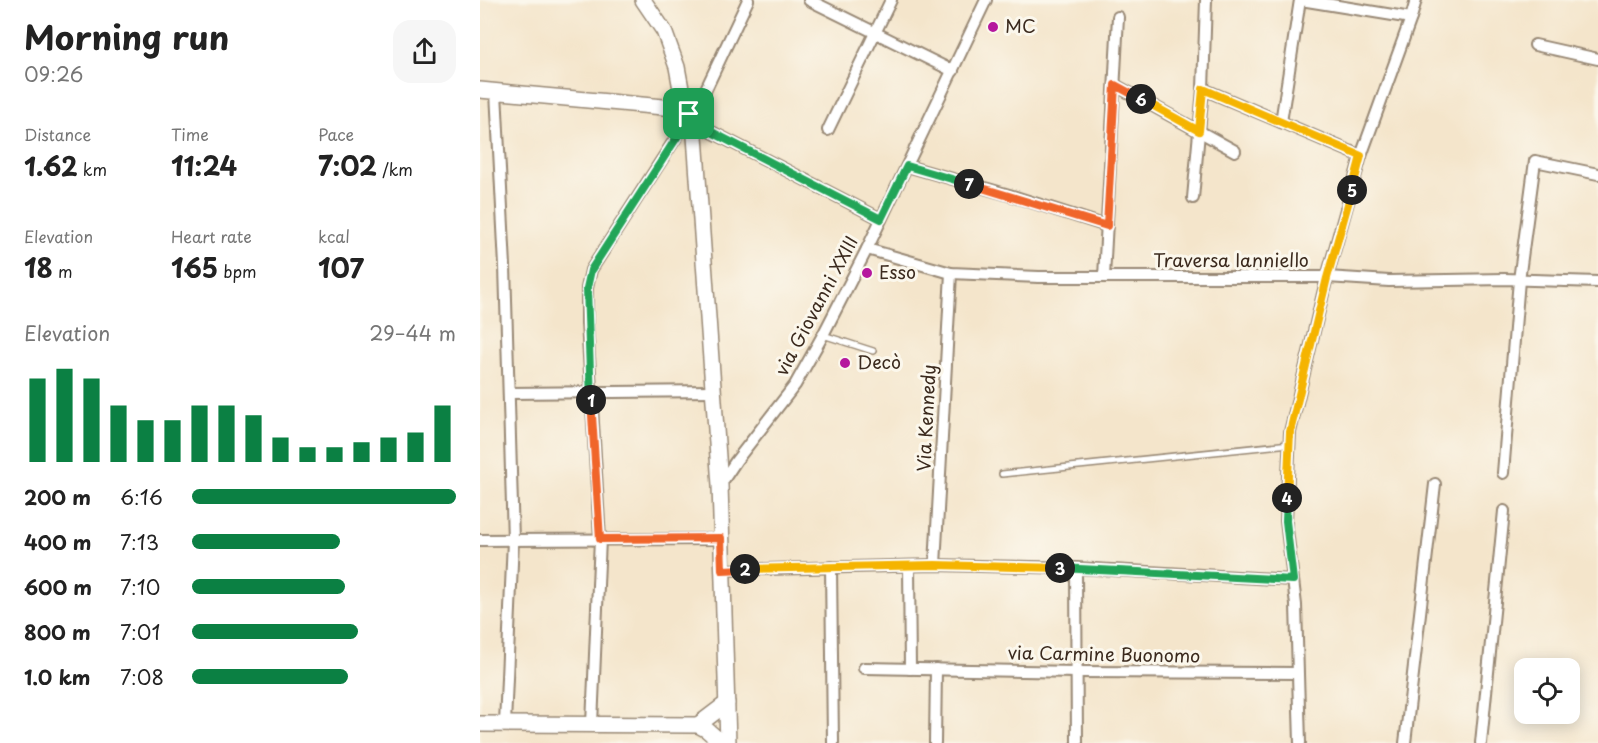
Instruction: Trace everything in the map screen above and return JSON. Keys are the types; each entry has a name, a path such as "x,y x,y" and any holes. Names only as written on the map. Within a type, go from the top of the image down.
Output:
{"street":[{"path":"643,0 664,31 695,136 720,485 728,743"},
{"path":"592,724 600,539 590,391 587,288 591,270 679,134 689,114 697,108 748,0"},
{"path":"809,0 953,71"},
{"path":"828,130 891,0"},
{"name":"via Giovanni XXIII","path":"720,485 795,385 823,335 867,249 986,0"},
{"path":"1193,198 1203,89 1206,0"},
{"path":"1281,122 1300,0 1411,18"},
{"path":"1300,743 1296,605 1286,521 1290,432 1327,278 1361,156 1416,0"},
{"path":"1104,277 1118,17"},
{"path":"1535,45 1598,59"},
{"path":"1115,85 1235,151"},
{"path":"1203,89 1361,156"},
{"path":"505,724 513,540 509,393 488,91 674,108 689,114 702,127 881,219"},
{"path":"1503,473 1519,280 1535,160 1598,174"},
{"path":"907,166 1107,226"},
{"name":"Traversa Ianniello","path":"867,249 951,273 1039,277 1598,282"},
{"name":"Via Kennedy","path":"935,565 951,273"},
{"path":"509,393 714,391"},
{"path":"1405,743 1436,484"},
{"path":"1481,743 1504,511"},
{"path":"480,540 721,538"},
{"path":"722,570 935,565 1076,568 1293,580"},
{"path":"909,566 910,669"},
{"path":"831,567 832,743"},
{"path":"1076,568 1077,743"},
{"name":"via Carmine Buonomo","path":"864,668 1298,673"},
{"path":"935,743 936,669"},
{"path":"702,727 717,712 727,714"},
{"path":"480,724 592,724 702,727 721,730 727,714"},
{"path":"702,727 722,743"}],"lane":[{"path":"823,335 873,351"},
{"path":"1002,474 1290,444"}],"place":[{"name":"MC","path":"993,27"},
{"name":"Esso","path":"867,273"},
{"name":"Decò","path":"845,363"}],"route":[{"path":"1115,85 1199,131 1203,89 1361,156 1327,278 1290,432 1286,521 1293,580 1076,568 935,565 722,570 721,538 600,539 590,391 587,288 591,270 679,134 689,114 702,127 881,219 907,166 1107,226 1115,85"}]}
